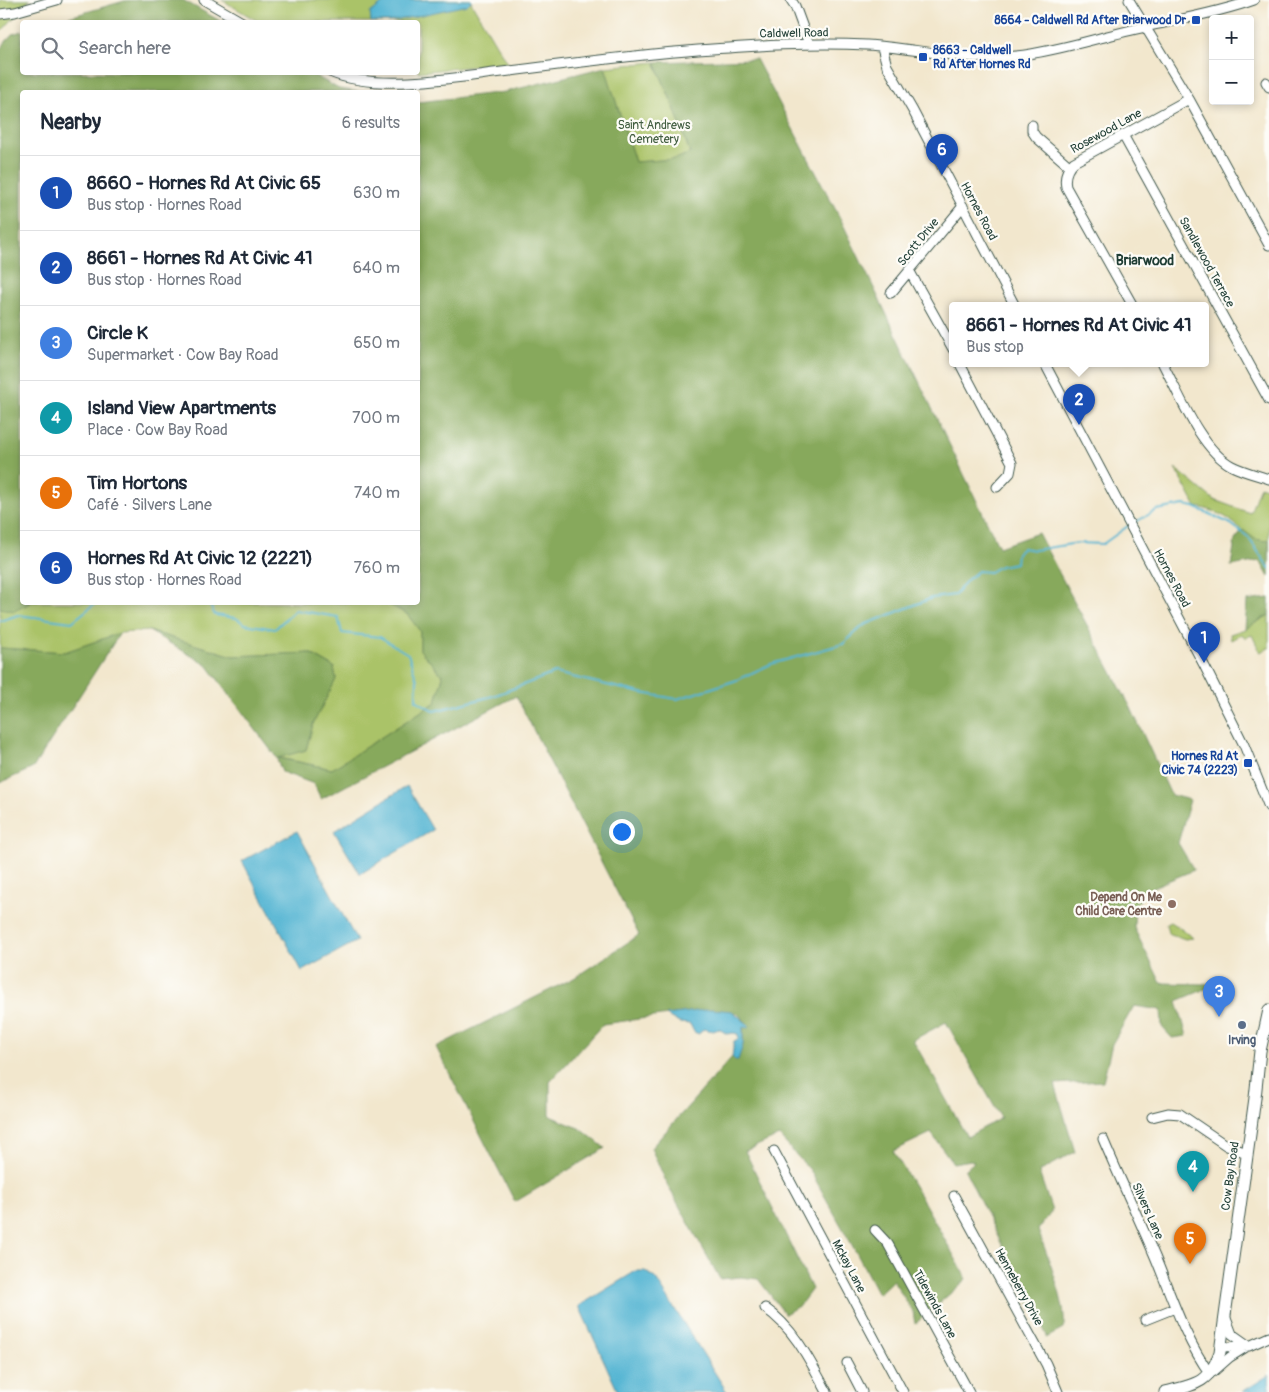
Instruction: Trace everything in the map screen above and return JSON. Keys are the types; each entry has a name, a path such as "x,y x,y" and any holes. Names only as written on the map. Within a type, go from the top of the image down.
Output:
{"main road":[{"name":"Cow Bay Road","path":"1211,1373 1221,1347 1260,1051 1269,1010"},
{"path":"1165,1392 1194,1384 1211,1373"}],"street":[{"path":"0,14 15,12 58,0"},
{"path":"204,0 239,20"},
{"path":"791,0 809,44"},
{"path":"1129,0 1189,99 1269,245"},
{"name":"Caldwell Road","path":"340,75 357,80 397,82 463,77 696,50 809,44 882,46 1002,57 1031,54 1144,27 1201,16 1231,4 1254,0"},
{"name":"Hornes Road","path":"882,46 887,66 1013,302"},
{"name":"Rosewood Lane","path":"1131,302 1066,187 1065,179 1069,166 1074,162 1189,99"},
{"path":"1032,125 1032,131 1036,137 1069,166"},
{"name":"Sandlewood Terrace","path":"1124,135 1269,400"},
{"name":"Scott Drive","path":"891,293 963,206"},
{"path":"910,272 949,342"},
{"path":"962,367 1012,463 1010,473 997,487"},
{"name":"Hornes Road","path":"1047,367 1244,745 1269,807"},
{"path":"1165,367 1198,429 1213,450 1232,466 1269,479"},
{"path":"1152,1117 1168,1113 1180,1114 1227,1146 1247,1153"},
{"name":"Silvers Lane","path":"1103,1139 1175,1308 1199,1359 1211,1373"},
{"name":"Mckay Lane","path":"774,1151 902,1392"},
{"name":"Henneberry Drive","path":"954,1196 1046,1364 1058,1392"},
{"name":"Tidewinds Lane","path":"875,1230 888,1244 968,1392"},
{"path":"765,1308 785,1325 794,1336 827,1392"},
{"path":"1145,1320 1175,1308"},
{"path":"1225,1316 1232,1334 1249,1346"},
{"path":"1211,1373 1230,1357 1269,1337"},
{"path":"1221,1347 1249,1346"},
{"path":"847,1363 862,1392"}],"green space":[{"path":"0,0 30,0 0,33"},
{"path":"183,0 218,20 59,20 124,1"},
{"path":"222,0 472,0 471,2 507,63 420,72 420,20 256,20"},
{"path":"20,32 20,75 314,75 339,89 346,90 20,90 20,605 27,605 14,611 0,608 0,49 12,34"},
{"path":"756,59 841,220 999,547 1038,533 1131,708 1171,795 1190,800 1178,843 1194,870 1153,887 1135,905 1134,928 1161,983 1207,984 1217,980 1227,980 1177,1001 1187,1036 1172,1038 1162,1027 1161,1010 1134,1006 1112,1044 1103,1081 1055,1084 1075,1152 1039,1172 1052,1211 1038,1230 1056,1280 1064,1320 1063,1329 1046,1338 1047,1336 965,1170 974,1162 971,1160 953,1163 931,1133 893,1151 967,1279 915,1324 913,1312 893,1280 878,1294 810,1170 779,1136 745,1151 812,1289 800,1305 785,1314 758,1279 741,1277 720,1279 668,1186 651,1148 732,1057 735,1060 743,1045 743,1027 749,1025 737,1013 712,1009 603,1024 550,1082 550,1116 581,1129 605,1148 515,1202 436,1047 574,978 639,935 516,696 321,799 314,784 282,772 276,757 207,665 149,631 233,656 309,653 334,667 336,679 313,724 306,750 278,758 332,769 436,702 443,676 420,650 420,631 407,614 390,605 420,605 420,102 505,92 605,67 635,162 676,159 690,153 655,62","holes":["946,1022 1001,1118 967,1137 913,1040"]},
{"name":"Saint Andrews Cemetery","path":"655,62 690,153 676,159 635,162 605,67"},
{"path":"1175,468 1214,500 1250,513 1260,486 1269,489 1269,565 1239,527 1220,514 1196,507"},
{"path":"1243,530 1255,539 1266,541 1269,539 1269,577 1260,561 1231,566 1235,540"},
{"path":"0,594 20,601 20,605 390,605 407,614 420,631 420,650 443,676 436,702 332,769 276,757 306,750 313,724 336,679 334,667 310,653 233,656 149,631 120,633 65,652 0,648"},
{"path":"1269,598 1269,615 1245,629 1247,601"},
{"path":"1269,615 1269,648 1260,652 1252,635 1245,638 1242,634 1231,640 1230,634 1245,629"},
{"path":"120,633 33,768 0,783 0,648 65,652"},
{"path":"1170,922 1193,938 1185,939 1168,933 1166,924"}],"water":[{"path":"387,0 472,0 467,5 399,20 371,20 370,13"},
{"path":"407,786 433,830 360,874 334,831"},
{"path":"297,831 357,941 302,971 242,861"},
{"path":"712,1009 732,1011 749,1025 748,1028 743,1027 743,1045 738,1060 732,1057 734,1041 738,1039 738,1034 727,1034 719,1029 713,1031 703,1029 699,1034 694,1032 690,1024 679,1023 666,1015"},
{"path":"636,1271 645,1271 656,1279 727,1392 618,1392 579,1306"},
{"path":"1269,1375 1269,1392 1242,1392"}],"waterway":[{"path":"1132,524 1157,510 1184,505 1194,507 1231,524 1248,537 1269,568"},
{"path":"210,605 215,615 236,618 245,624 275,629 295,610 338,617 342,633 380,637 408,654 417,680 416,700 434,711 493,696 555,673 641,693 677,699 737,680 771,664 843,644 864,625 932,598 955,595 967,580 978,571 990,572 1000,566 1016,563 1017,553 1023,548 1034,550 1078,543 1103,544 1128,526"},
{"path":"0,621 18,615 72,622 93,605"}],"place":[{"name":"8664 - Caldwell Rd After Briarwood Dr","path":"1196,20"},
{"name":"8663 - Caldwell Rd After Hornes Rd","path":"923,57"},
{"name":"Hornes Rd At Civic 12 (2221)","path":"942,175"},
{"name":"8661 - Hornes Rd At Civic 41","path":"1079,425"},
{"name":"8660 - Hornes Rd At Civic 65","path":"1204,663"},
{"name":"Hornes Rd At Civic 74 (2223)","path":"1248,763"},
{"name":"Depend On Me Child Care Centre","path":"1172,904"},
{"name":"Circle K","path":"1219,1017"},
{"name":"Irving","path":"1242,1025"},
{"name":"Island View Apartments","path":"1193,1192"},
{"name":"Tim Hortons","path":"1190,1264"}],"district":[{"name":"Briarwood","path":"1145,260"}]}
